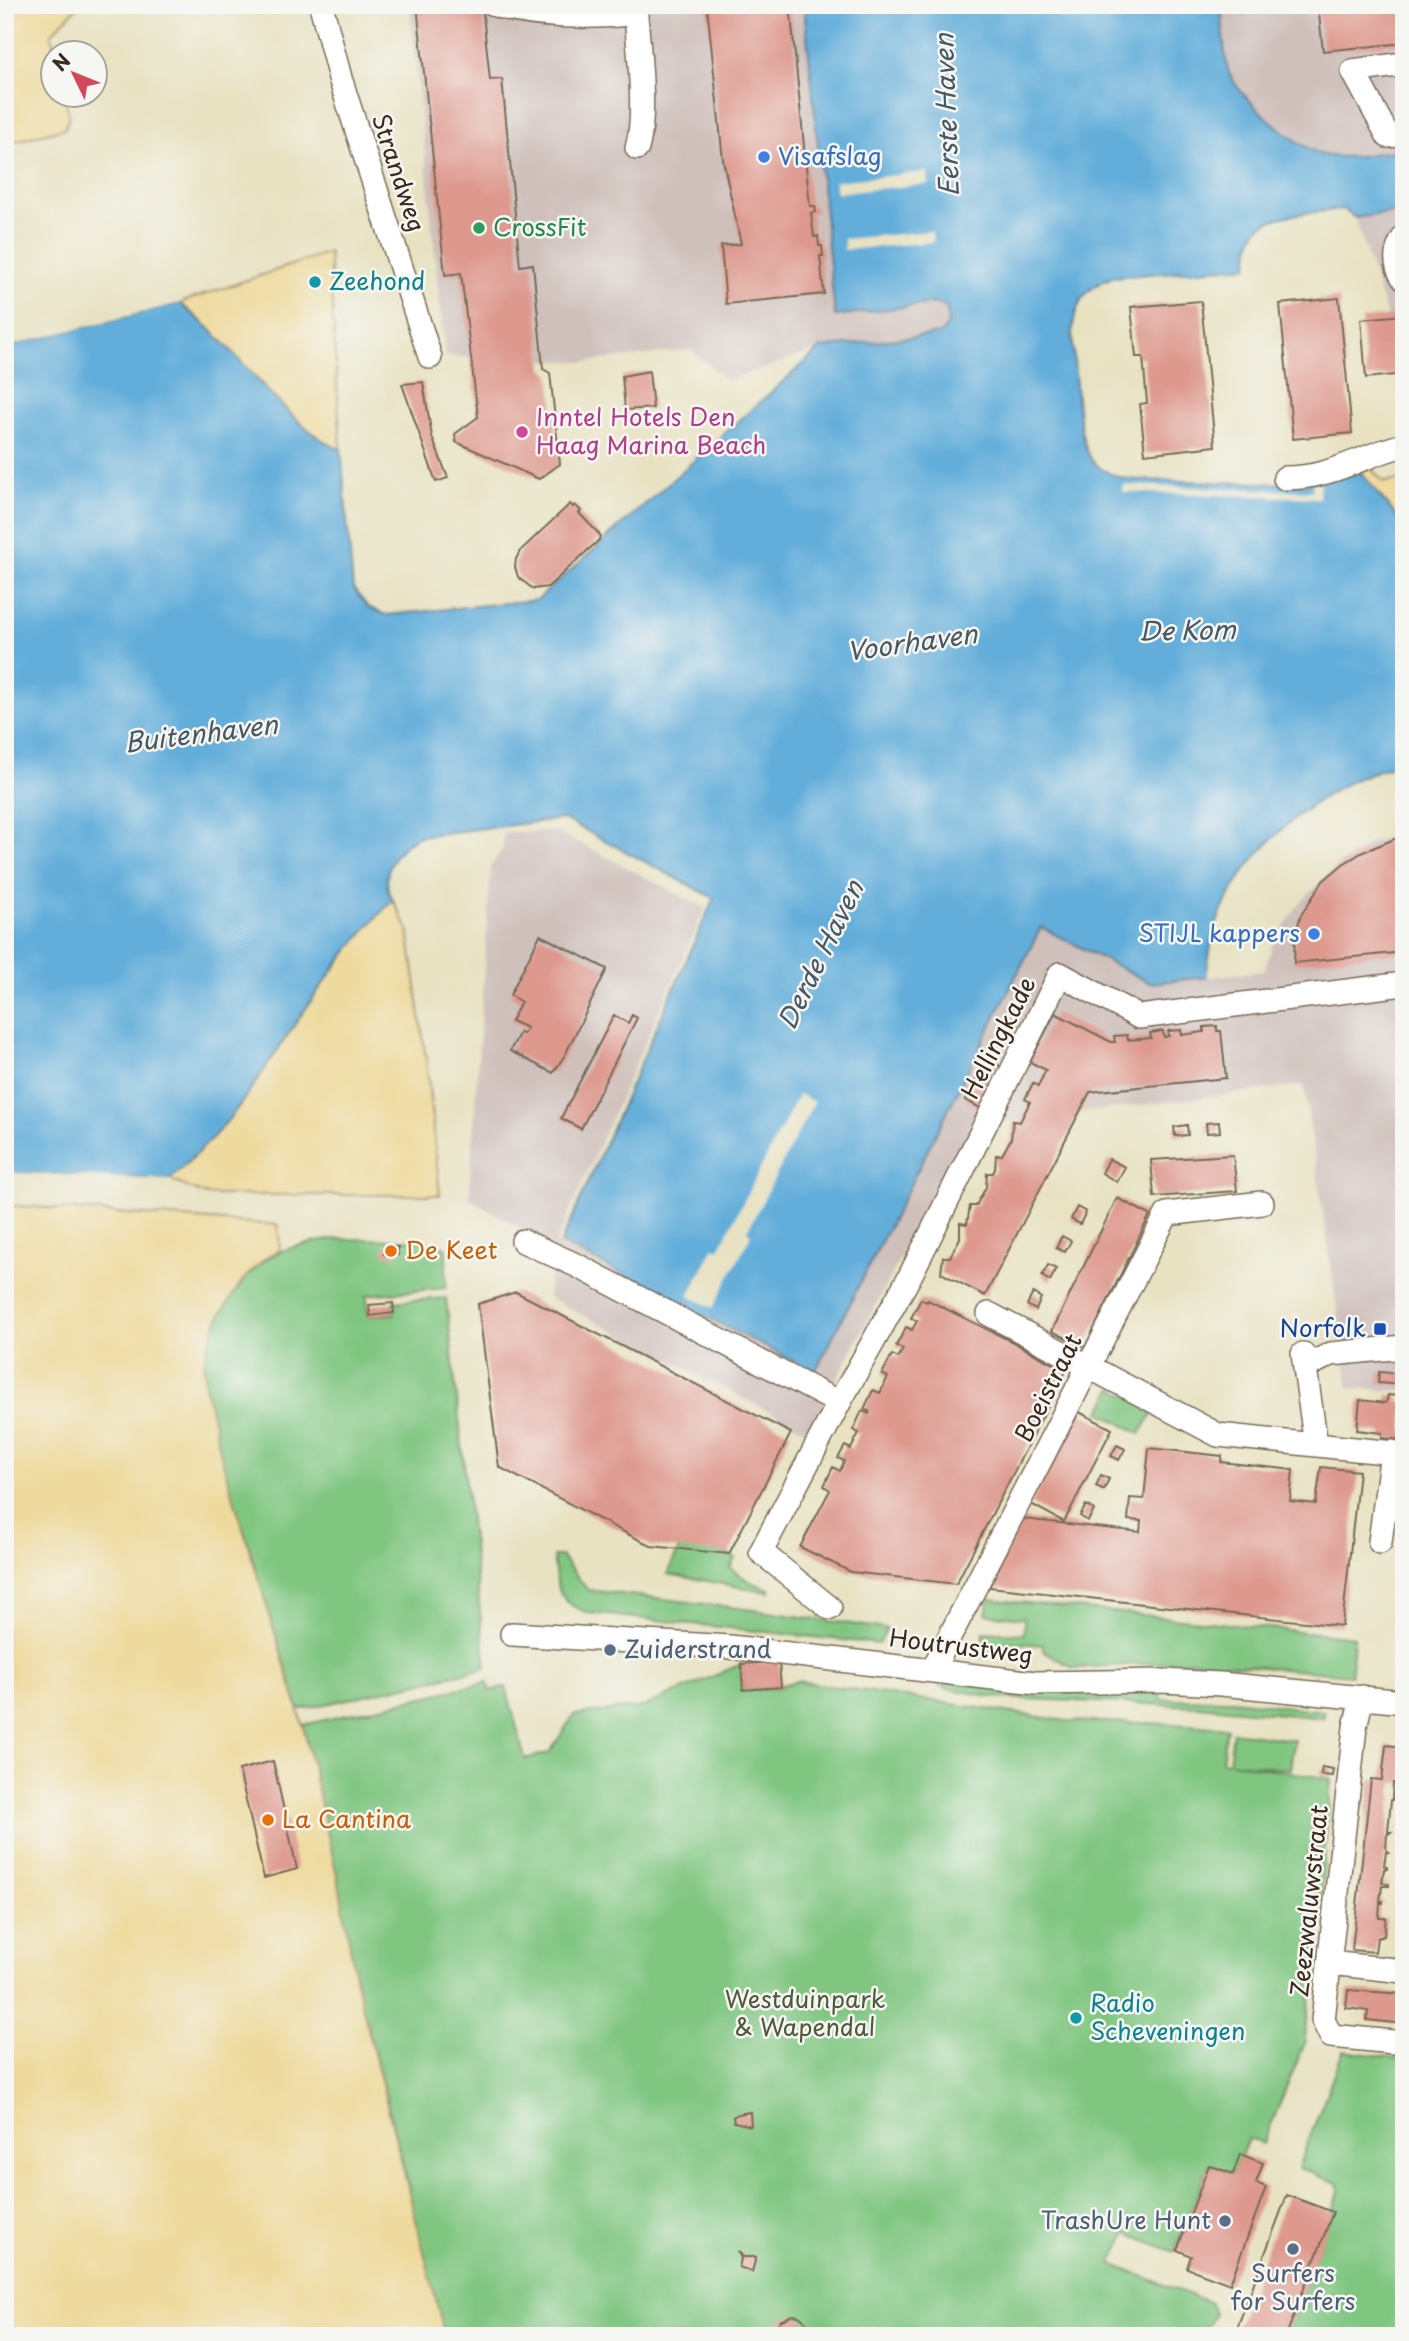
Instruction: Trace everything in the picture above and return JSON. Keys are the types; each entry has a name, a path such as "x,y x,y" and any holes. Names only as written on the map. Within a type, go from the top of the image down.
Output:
{"street":[{"name":"Strandweg","path":"321,5 340,78 430,357"},
{"path":"495,5 510,10 603,17 635,9 641,110 637,148"},
{"path":"1404,64 1353,71 1388,136 1404,134"},
{"path":"1404,237 1396,256 1397,267 1404,279"},
{"path":"1285,478 1330,473 1404,445"},
{"name":"Hellingkade","path":"830,1608 761,1552 839,1403 910,1276 1060,974 1139,1017 1404,984"},
{"name":"Boeistraat","path":"932,1671 1167,1214 1262,1203"},
{"path":"523,1241 578,1266 839,1403"},
{"path":"989,1314 1218,1435 1398,1453 1380,1542"},
{"path":"1316,1445 1304,1360 1331,1354 1404,1347"},
{"name":"Houtrustweg","path":"512,1634 730,1647 1035,1683 1162,1681 1221,1684 1404,1702"},
{"name":"Zeezwaluwstraat","path":"1362,1697 1355,1727 1323,2020 1331,2036 1404,2043"},
{"path":"1329,1963 1404,1971"}],"shaded area":[{"path":"410,5 804,5 835,315 935,303 947,307 949,325 940,334 821,348 727,381 691,350 584,362 445,356"},
{"path":"1221,5 1404,5 1404,149 1326,157 1297,142 1246,98 1234,84 1228,70"},
{"path":"1404,211 1404,368 1355,218"},
{"path":"504,832 558,832 705,908 556,1242 816,1373 1040,927 1148,983 1264,971 1273,944 1297,906 1337,865 1371,843 1404,832 1404,1391 1349,1388 1304,1085 987,1124 900,1259 809,1432 548,1297 552,1257 540,1239 469,1198 491,866 503,849"}],"green space":[{"path":"333,1239 416,1240 446,1247 446,1288 367,1295 368,1316 394,1314 393,1302 446,1298 486,1668 299,1710 216,1441 204,1370 206,1350 213,1329 232,1297 253,1270 274,1254 286,1249"},
{"path":"1113,1388 1154,1411 1140,1434 1100,1412"},
{"path":"687,1533 735,1558 730,1568 750,1582 770,1589 769,1592 667,1574"},
{"path":"553,1556 561,1556 588,1590 887,1629 879,1644 589,1613 570,1604 560,1592"},
{"path":"989,1599 1354,1637 1351,1675 1193,1661 1073,1668 1043,1650 1043,1645 1007,1642 1005,1648 982,1657 984,1632 1024,1634 1024,1618 986,1614"},
{"name":"Westduinpark & Wapendal","path":"741,1664 743,1690 780,1688 781,1685 797,1681 1067,1721 1227,1728 1222,1761 1229,1762 1233,1732 1294,1740 1290,1769 1231,1762 1331,1779 1318,1931 1304,2045 1263,2144 1248,2139 1233,2174 1209,2165 1174,2252 1127,2233 1111,2264 1211,2303 1215,2314 1201,2336 423,2336 409,2187 356,1981 340,1889 303,1725 488,1682 489,1691 506,1687 525,1759 549,1753 574,1715 643,1707"},
{"path":"938,1681 1049,1691 1160,1692 1160,1699 1232,1700 1325,1711 1323,1718 1199,1706 1000,1698 945,1688 938,1684"},
{"path":"1343,2051 1404,2059 1404,2336 1286,2336 1340,2190 1338,2183 1298,2168"}],"sand":[{"path":"5,5 79,5 51,34 52,38 38,38 38,108 67,108 69,117 65,128 5,144"},
{"path":"329,252 341,449 312,433 216,335 180,303"},
{"path":"1368,466 1384,482 1404,480 1404,526 1359,470"},
{"path":"393,900 408,929 426,1059 440,1195 206,1195 170,1180 229,1119 329,975"},
{"path":"5,1205 278,1225 280,1250 265,1258 242,1281 219,1317 207,1348 205,1386 223,1463 303,1725 340,1889 356,1981 445,2336 5,2336"}],"water":[{"path":"804,5 1221,5 1226,62 1233,81 1256,107 1287,134 1317,153 1328,156 1356,156 1404,149 1404,211 1355,218 1343,209 1286,216 1258,229 1251,242 1248,266 1112,277 1094,287 1083,298 1076,313 1072,333 1082,434 1091,459 1107,472 1140,480 1303,484 1359,470 1404,526 1404,762 1363,776 1320,799 1267,844 1252,861 1227,900 1210,948 1206,977 1150,983 1041,927 815,1372 561,1243 714,898 564,819 419,836 402,848 388,872 387,881 393,900 329,975 229,1119 170,1180 5,1172 5,347 180,303 216,335 295,418 312,433 341,449 353,588 368,607 386,615 537,600 821,348 940,334 948,325 947,307 935,303 835,316"}],"pier":[{"path":"927,172 928,184 836,193 835,181"},
{"path":"932,231 933,242 844,250 844,239"},
{"path":"179,300 184,302 5,347 5,344"},
{"path":"1320,482 1319,498 1122,492 1123,485 1312,491 1313,483"},
{"path":"799,1094 814,1102 747,1231 751,1235 713,1308 689,1296 714,1247 719,1249"},
{"path":"5,1172 174,1181 170,1183 5,1175"}],"building":[{"path":"417,5 482,5 490,80 502,79 520,266 533,264 543,369 550,373 560,464 539,479 456,442 455,434 478,417 461,273 445,275"},
{"name":"Visafslag","path":"707,5 790,5 810,206 815,206 816,212 811,213 814,237 818,236 819,246 822,246 823,256 820,256 824,294 726,304 721,246 741,244 723,160"},
{"path":"1318,5 1404,5 1404,43 1323,51"},
{"path":"1339,298 1352,433 1293,439 1280,304"},
{"path":"1201,301 1215,446 1145,454 1140,404 1147,403 1143,357 1136,357 1131,307"},
{"path":"1404,315 1404,374 1366,378 1361,319"},
{"path":"649,371 653,408 625,410 622,376"},
{"path":"423,382 432,437 448,478 436,482 402,384"},
{"path":"570,504 581,511 579,513 600,535 599,540 548,587 533,589 518,577 516,559 520,551"},
{"path":"1404,835 1404,952 1294,963 1295,935 1301,915 1323,881 1363,852"},
{"path":"540,935 607,969 565,1055 553,1073 510,1051 520,1032 523,1034 527,1028 511,1021 521,1002 510,995"},
{"path":"1055,1013 1111,1042 1115,1042 1114,1036 1127,1035 1128,1040 1151,1038 1150,1033 1163,1031 1164,1037 1169,1036 1168,1031 1181,1030 1182,1035 1204,1032 1204,1027 1217,1026 1217,1031 1221,1031 1226,1078 1090,1092 985,1296 941,1273 943,1257 950,1257 960,1238 960,1223 967,1224 970,1206 976,1206 986,1187 987,1173 993,1173 995,1169 996,1155 1002,1155 1011,1139 1013,1121 1020,1122 1030,1102 1025,1099 1033,1083 1038,1086 1046,1070 1030,1062"},
{"path":"614,1015 628,1023 632,1015 637,1018 581,1129 561,1118"},
{"path":"987,1059 1005,1069 984,1110 965,1100"},
{"path":"1219,1122 1220,1132 1207,1133 1206,1123"},
{"path":"1187,1125 1188,1135 1175,1136 1174,1127"},
{"path":"1233,1155 1237,1191 1154,1197 1151,1160"},
{"path":"1109,1159 1125,1167 1117,1182 1102,1173"},
{"path":"1117,1198 1150,1215 1085,1347 1052,1331"},
{"path":"1077,1207 1086,1212 1080,1224 1071,1219"},
{"path":"1062,1236 1071,1241 1065,1252 1056,1248"},
{"name":"De Keet","path":"385,1246 398,1247 398,1255 384,1254"},
{"path":"1048,1265 1056,1269 1050,1281 1042,1276"},
{"path":"516,1292 791,1433 729,1554 651,1546 499,1467 478,1304"},
{"path":"1033,1293 1041,1298 1036,1310 1027,1305"},
{"path":"921,1299 1013,1342 1066,1371 956,1584 851,1572 800,1547 830,1490 824,1486 833,1467 840,1471 844,1461 838,1458 845,1446 851,1449 859,1433 853,1430 862,1411 869,1414 870,1412 864,1409 873,1390 880,1393 888,1377 882,1374 892,1355 898,1358 903,1349 896,1346 906,1327 912,1330 917,1321 911,1318"},
{"path":"393,1303 394,1313 370,1316 369,1305"},
{"path":"1379,1372 1404,1374 1404,1385 1378,1383"},
{"path":"1388,1395 1398,1396 1398,1401 1404,1402 1404,1440 1382,1438 1382,1433 1357,1430 1360,1400 1386,1403"},
{"path":"1079,1412 1112,1429 1064,1522 1031,1504"},
{"path":"1117,1445 1125,1449 1119,1460 1111,1456"},
{"path":"1149,1448 1222,1456 1221,1462 1293,1470 1290,1501 1316,1504 1321,1467 1359,1471 1342,1626 989,1587 1023,1519 1140,1532 1141,1521 1128,1520 1130,1498 1144,1499"},
{"path":"1101,1475 1109,1479 1104,1490 1096,1486"},
{"path":"1086,1505 1094,1510 1088,1521 1080,1516"},
{"path":"779,1662 781,1687 743,1690 741,1664"},
{"path":"1386,1745 1404,1747 1404,1783 1393,1783 1392,1798 1397,1799 1391,1800 1388,1832 1391,1832 1387,1835 1386,1849 1389,1852 1386,1852 1384,1866 1387,1869 1384,1869 1382,1883 1389,1886 1382,1886 1380,1901 1383,1903 1380,1903 1379,1918 1386,1918 1384,1936 1377,1938 1375,1952 1352,1950 1371,1779 1382,1780"},
{"name":"La Cantina","path":"273,1761 297,1869 264,1878 239,1770"},
{"path":"1322,1767 1333,1769 1332,1776 1321,1775"},
{"path":"1348,1990 1404,1994 1404,2024 1367,2020 1368,2011 1346,2008"},
{"path":"750,2112 751,2126 734,2122 733,2117"},
{"path":"1240,2154 1263,2163 1256,2183 1266,2187 1230,2284 1187,2268 1191,2256 1177,2250 1209,2165 1233,2174"},
{"path":"1287,2195 1333,2212 1286,2336 1234,2336"},
{"path":"738,2251 743,2257 756,2257 752,2272 739,2267 741,2259"},
{"path":"792,2315 799,2316 806,2322 810,2328 810,2336 773,2336 773,2331 780,2321"}],"place":[{"name":"Visafslag","path":"764,157"},
{"name":"CrossFit","path":"479,228"},
{"name":"Zeehond","path":"315,282"},
{"name":"Inntel Hotels Den Haag Marina Beach","path":"522,432"},
{"name":"STIJL kappers","path":"1314,934"},
{"name":"De Keet","path":"391,1251"},
{"name":"Norfolk","path":"1380,1329"},
{"name":"Zuiderstrand","path":"610,1650"},
{"name":"La Cantina","path":"268,1820"},
{"name":"Radio Scheveningen","path":"1076,2018"},
{"name":"TrashUre Hunt","path":"1225,2221"},
{"name":"Surfers for Surfers","path":"1293,2249"}],"water label":[{"name":"Eerste Haven","path":"947,115"},
{"name":"De Kom","path":"1187,631"},
{"name":"Voorhaven","path":"912,643"},
{"name":"Buitenhaven","path":"201,734"},
{"name":"Derde Haven","path":"821,955"}]}
